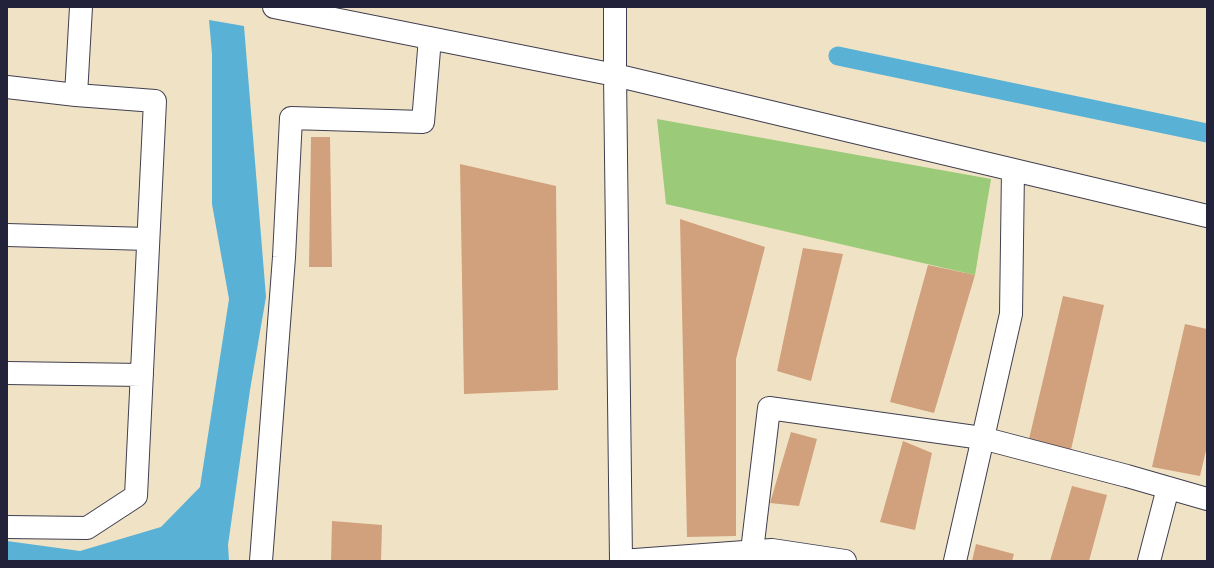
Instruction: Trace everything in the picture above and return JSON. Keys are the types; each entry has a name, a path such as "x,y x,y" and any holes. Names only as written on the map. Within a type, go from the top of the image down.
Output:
{"street":[{"path":"76,95 81,7"},
{"path":"274,7 615,75 1207,216"},
{"path":"615,7 621,561 766,554 845,561"},
{"path":"261,561 284,257 291,118 423,122 430,38"},
{"path":"7,87 76,95 155,101 136,496 87,528 7,526"},
{"path":"954,561 1010,314 1013,170"},
{"path":"7,236 148,239"},
{"path":"7,373 142,375"},
{"path":"766,554 769,408 982,438 1207,499"},
{"path":"1149,561 1168,488"}],"green space":[{"path":"657,119 991,179 975,275 666,204"}],"water":[{"path":"209,20 244,26 266,297 250,390 228,545 229,561 7,561 7,541 80,551 161,527 200,487 229,299 212,204 212,54"}],"building":[{"path":"311,137 330,137 332,267 309,267"},
{"path":"460,164 556,186 558,390 464,394"},
{"path":"680,219 765,247 736,359 736,536 687,537"},
{"path":"803,248 843,254 811,381 777,371"},
{"path":"928,265 975,275 934,413 890,402"},
{"path":"1063,296 1104,305 1070,454 1029,439"},
{"path":"1185,324 1207,329 1207,446 1200,476 1152,467"},
{"path":"791,432 817,439 799,506 770,503"},
{"path":"903,441 932,453 915,530 880,522"},
{"path":"1072,486 1107,495 1089,561 1050,561"},
{"path":"332,521 382,525 381,561 331,561"},
{"path":"976,544 1014,554 1012,561 972,561"}],"waterway":[{"path":"838,56 1207,133"}]}
